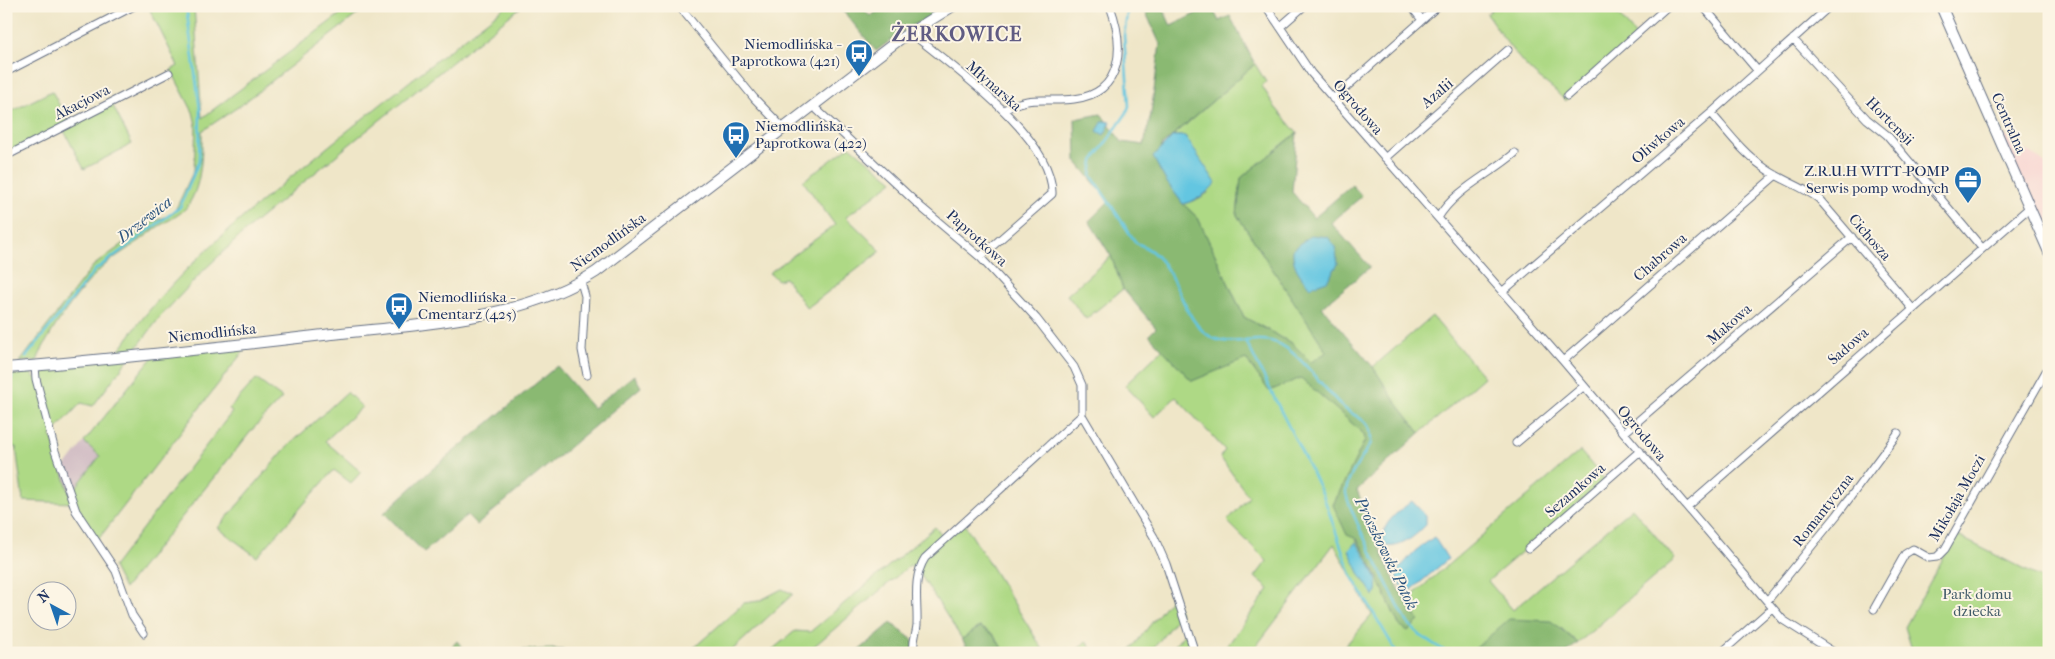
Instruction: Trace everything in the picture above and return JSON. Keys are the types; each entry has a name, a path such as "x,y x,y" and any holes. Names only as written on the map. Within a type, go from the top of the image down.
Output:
{"main road":[{"name":"Niemodlińska","path":"6,368 185,351 461,318 501,310 536,300 581,282 910,32 953,6"},
{"name":"Centralna","path":"1941,6 2049,252"}],"street":[{"path":"6,72 134,6"},
{"path":"679,6 749,92 784,129"},
{"path":"1004,110 1019,101 1075,99 1099,91 1110,79 1117,67 1119,42 1110,6"},
{"name":"Ogrodowa","path":"1266,6 1311,73 1563,361 1772,608 1794,629 1835,653"},
{"path":"1280,27 1304,6"},
{"path":"1411,6 1422,20"},
{"path":"1333,99 1438,6"},
{"path":"1567,96 1668,6"},
{"path":"1703,6 1757,70"},
{"name":"Oliwkowa","path":"1502,292 1711,113 1830,6"},
{"name":"Młynarska","path":"910,32 1004,110 1043,160 1052,194 980,257"},
{"name":"Hortensji","path":"1793,39 1867,119 1888,135 1982,248"},
{"name":"Azalii","path":"1385,158 1508,50"},
{"name":"Akacjowa","path":"6,156 169,72"},
{"name":"Paprotkowa","path":"813,106 922,208 980,257 1036,318 1074,367 1082,385 1082,415"},
{"name":"Cichosza","path":"1711,113 1748,155 1776,175 1809,191 1819,199 1912,308"},
{"path":"1438,218 1444,208 1454,199 1515,153"},
{"name":"Chabrowa","path":"1563,361 1776,175"},
{"name":"Sadowa","path":"1687,507 1912,308 2029,208"},
{"name":"Makowa","path":"1624,433 1852,237"},
{"path":"581,282 585,296 582,350 587,375"},
{"path":"35,366 36,379 66,488 76,511 116,571 132,615 144,634"},
{"name":"Mikołaja Moczi","path":"1874,608 1905,554 1913,549 1929,558 1937,557 1944,549 2049,366"},
{"path":"1516,443 1584,386"},
{"path":"914,653 913,640 916,627 918,572 925,558 1082,415 1130,496 1166,564 1195,653"},
{"name":"Romantyczna","path":"1767,601 1837,515 1898,433"},
{"name":"Sezamkowa","path":"1528,549 1640,451"},
{"path":"1721,653 1772,608"}],"shaded area":[{"path":"1995,129 2049,166 2049,233 2043,229"},
{"path":"84,442 100,456 69,495 61,472"}],"green space":[{"path":"148,6 194,6 202,118 351,6 368,6 241,105 202,131 198,181 186,208 105,265 86,284 66,310 42,349 37,361 20,362 93,266 153,222 174,213 194,170 196,125 193,112 171,70 178,66"},
{"path":"506,6 522,6 253,224 205,269 160,317 93,406 81,403 51,435 70,495 100,456 84,442 155,354 249,344 97,541 73,503 23,501 16,447 6,448 6,375 31,373 36,379 41,371 51,364 114,358 154,304 226,232 328,146"},
{"path":"839,6 861,6 870,16 886,6 953,6 907,28 876,51"},
{"path":"1143,6 1162,6 1171,26 1211,6 1219,21 1230,16 1255,64 1162,145 1159,169 1183,204 1198,218 1244,317 1293,344 1311,362 1327,352 1237,215 1241,178 1297,133 1292,192 1314,218 1352,185 1362,196 1331,223 1370,267 1322,307 1373,367 1395,401 1420,433 1357,490 1391,574 1419,621 1408,631 1399,625 1369,559 1357,539 1347,535 1333,505 1365,440 1364,434 1301,378 1269,391 1246,359 1192,381 1149,335 1156,328 1123,289 1111,256 1089,221 1109,201 1076,161 1075,119 1101,114 1122,142 1144,145 1151,114 1160,44"},
{"path":"1496,6 1611,6 1637,37 1565,101 1517,56 1487,14"},
{"path":"1255,64 1266,82 1262,86 1275,107 1297,133 1241,178 1237,215 1328,353 1311,363 1293,344 1244,317 1198,218 1183,204 1196,200 1208,193 1198,158 1185,136 1173,136"},
{"path":"52,91 69,124 111,102 132,144 84,169 62,127 6,156 6,114"},
{"path":"850,146 893,181 846,217 881,251 807,308 785,278 778,280 769,273 835,225 803,181"},
{"path":"1111,256 1123,289 1086,319 1067,295"},
{"path":"1432,316 1484,377 1420,433 1395,401 1373,367"},
{"path":"1163,349 1192,381 1246,358 1269,391 1301,377 1364,434 1365,440 1333,505 1369,559 1399,625 1419,621 1405,602 1580,451 1605,480 1488,581 1513,610 1632,508 1675,559 1578,643 1561,628 1470,653 1339,653 1372,615 1334,544 1251,653 1222,653 1269,589 1255,577 1267,561 1227,521 1249,497 1220,457 1225,450 1176,397 1154,417 1125,385"},
{"path":"557,366 593,408 634,375 641,387 477,525 467,515 424,552 384,513 429,472"},
{"path":"256,379 282,398 252,430 124,589 113,567 232,412 229,409"},
{"path":"347,392 362,407 325,441 361,472 351,483 334,470 257,557 218,528 286,448"},
{"path":"964,523 1045,653 1005,653 994,635 980,627 962,639 918,571 910,565 806,653 768,653 795,631 810,632 935,527 946,539"},
{"name":"Park domu dziecka","path":"1956,535 2049,582 2049,653 1913,653 1905,627"},
{"path":"782,589 793,594 729,653 688,653 744,603 759,601"},
{"path":"1173,596 1180,614 1150,653 1128,653"},
{"path":"1509,619 1551,621 1578,643 1566,653 1470,653"},
{"path":"891,623 913,640 914,653 856,653"},
{"path":"980,627 994,635 1005,653 970,653 962,639"},
{"path":"1185,633 1190,645 1184,653 1169,653"},
{"path":"457,641 467,653 445,653"},
{"path":"1086,641 1094,653 1074,653"},
{"path":"554,649 554,653 522,653 522,650"},
{"path":"554,649 587,653 554,653"}],"water":[{"path":"1103,121 1111,122 1104,135 1097,131"},
{"path":"1173,136 1185,136 1216,183 1201,196 1183,204 1166,181 1153,157"},
{"path":"1311,235 1328,237 1335,247 1338,264 1327,281 1310,287 1295,266 1293,250"},
{"path":"1412,501 1426,516 1426,525 1412,538 1401,544 1395,546 1383,545 1384,531 1387,525 1395,514"},
{"path":"1434,537 1448,559 1409,592 1405,592 1396,572 1415,551"},
{"path":"1356,542 1376,577 1377,591 1374,596 1360,575 1349,550"}],"waterway":[{"name":"Drzewica","path":"26,357 95,270 180,207 199,161 200,109 186,6"},
{"name":"Prószkowski Potok","path":"1128,6 1124,36 1129,106 1126,114 1093,161 1091,175 1136,243 1151,250 1162,262 1192,318 1201,330 1213,338 1221,340 1262,340 1277,343 1286,348 1303,363 1343,407 1367,424 1371,443 1347,485 1348,500 1373,556 1409,625 1421,636 1448,653"},
{"path":"1246,341 1323,495 1351,575 1397,653"},
{"name":"Drzewica","path":"6,390 12,377"}],"place":[{"name":"Niemodlińska - Paprotkowa (421)","path":"859,77"},
{"name":"Niemodlińska - Paprotkowa (422)","path":"736,159"},
{"name":"Z.R.U.H WITT-POMP Serwis pomp wodnych","path":"1968,204"},
{"name":"Niemodlińska - Cmentarz (425)","path":"399,330"}],"district":[{"name":"ŻERKOWICE","path":"957,34"}]}
